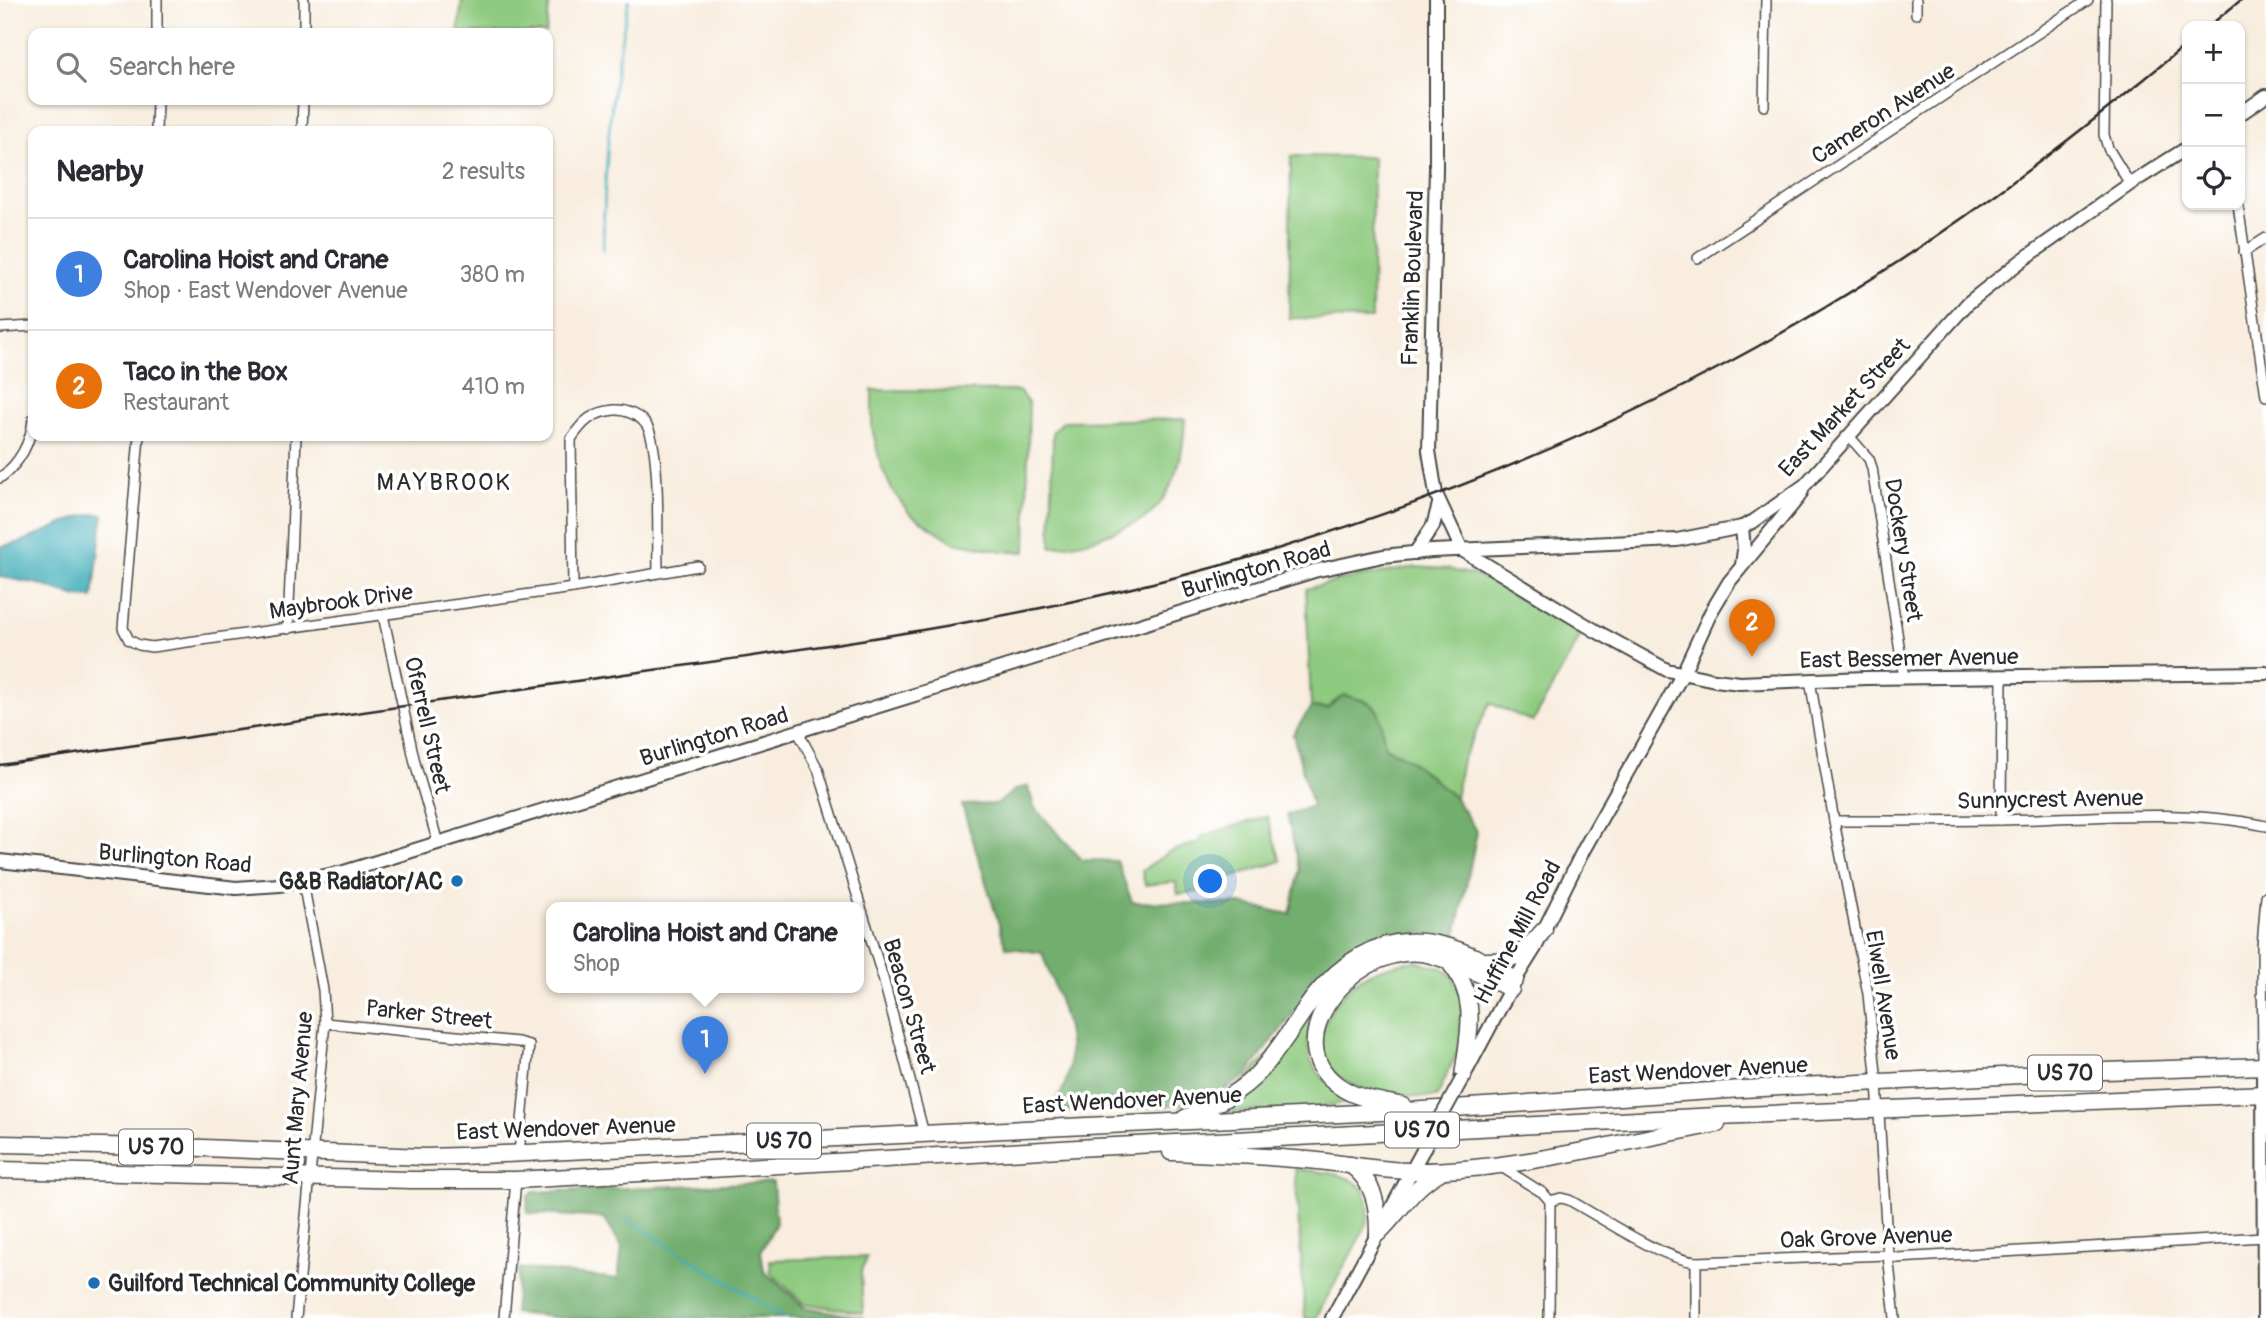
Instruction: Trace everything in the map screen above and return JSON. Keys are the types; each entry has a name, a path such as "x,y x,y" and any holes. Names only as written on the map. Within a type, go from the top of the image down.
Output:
{"highway":[{"path":"1177,1122 1240,1090 1260,1071 1334,975 1364,953 1383,945 1413,941 1448,946 1485,961 1500,962 1514,958 1544,930"},
{"path":"1423,1110 1352,1094 1325,1073 1316,1055 1317,1027 1331,996 1357,971 1376,961 1409,953 1423,953 1513,985"},
{"path":"1485,961 1513,985"},
{"path":"1448,962 1461,977 1468,996 1470,1016 1463,1077"},
{"name":"East Wendover Avenue","path":"1,1144 424,1157 519,1154 1423,1110 1742,1089 2264,1066"},
{"name":"East Wendover Avenue","path":"0,1170 516,1180 1785,1112 2264,1094"},
{"path":"1095,1147 1260,1157 1412,1171 1446,1170 1498,1166 1578,1153 1663,1134 1785,1112"},
{"path":"1351,1165 1361,1173 1375,1194 1378,1233"},
{"path":"1378,1233 1396,1216 1410,1194 1425,1180 1446,1170"}],"main road":[{"name":"Franklin Boulevard","path":"1436,0 1436,168 1429,450 1439,503 1462,550"},
{"path":"2245,111 2266,96"},
{"name":"East Market Street","path":"1432,551 1677,540 1748,524 1805,485 1968,303 2021,261 2130,184 2182,151"},
{"name":"Huffine Mill Road","path":"1332,1318 1544,930 1584,849 1682,675 1728,582 1798,498 1805,485"},
{"path":"1415,553 1433,526 1439,503"},
{"path":"1748,524 1756,532 1755,549"},
{"path":"1741,566 1748,524"},
{"name":"East Bessemer Avenue","path":"1462,550 1595,631 1667,670 1682,675 1740,683 2266,673"},
{"name":"Burlington Road","path":"0,861 210,886 257,887 303,882 344,872 1314,572 1383,556 1432,551"},
{"path":"2263,1318 2264,1066"}],"street":[{"path":"157,0 157,28"},
{"path":"304,0 304,28"},
{"path":"1764,106 1766,0"},
{"path":"1916,0 1916,14"},
{"name":"Cameron Avenue","path":"1698,258 2088,0"},
{"path":"2106,0 2104,135 2108,148 2130,184"},
{"path":"156,126 157,105"},
{"path":"302,126 303,105"},
{"path":"2239,210 2266,396"},
{"path":"2244,252 2266,238"},
{"path":"0,328 28,326"},
{"path":"573,588 571,439 582,422 598,412 618,410 637,416 647,425 655,447 658,572"},
{"name":"Dockery Street","path":"1848,435 1869,459 1872,468 1904,678"},
{"path":"0,478 19,459 28,438"},
{"name":"Maybrook Drive","path":"139,441 123,628 129,640 139,645 152,647 288,629 573,588 698,566"},
{"path":"288,629 296,441"},
{"name":"Oferrell Street","path":"383,615 415,763 438,843"},
{"path":"2001,820 2002,677"},
{"name":"Elwell Avenue","path":"1810,680 1868,994 1895,1318"},
{"name":"Beacon Street","path":"798,732 818,769 860,902"},
{"name":"Sunnycrest Avenue","path":"1834,821 2177,815 2266,826"},
{"name":"Aunt Mary Avenue","path":"296,1318 325,1023 323,990 303,882"},
{"path":"2264,1066 2266,896"},
{"name":"Beacon Street","path":"864,915 884,978 924,1134"},
{"name":"Parker Street","path":"325,1023 529,1045 519,1154"},
{"name":"Oak Grove Avenue","path":"1498,1166 1511,1171 1550,1201 1561,1198 1569,1200 1655,1248 1682,1260 1696,1262 1888,1255 1897,1258 2264,1237"},
{"path":"503,1318 516,1180"},
{"path":"1549,1318 1550,1201"},
{"path":"1696,1262 1696,1318"}],"green space":[{"path":"462,0 550,0 547,28 459,28"},
{"path":"1291,156 1373,157 1372,319 1289,318"},
{"path":"872,390 1019,391 1029,404 1026,552 1002,551 954,542 910,514 892,490 881,466 872,428"},
{"path":"1185,419 1183,446 1176,473 1164,498 1155,509 1141,521 1106,535 1080,543 1051,547 1053,431 1064,421"},
{"path":"1416,567 1448,569 1481,577 1581,635 1533,722 1490,703 1462,760 1455,798 1410,760 1385,747 1378,711 1311,707 1306,589 1340,580"},
{"path":"1343,695 1366,701 1377,710 1385,747 1410,760 1455,798 1477,832 1455,941 1438,935 1416,933 1369,943 1348,953 1324,973 1246,1075 1203,1102 1174,1106 1049,1112 1064,1088 1069,1068 1070,1051 1064,1017 1042,953 1006,947 962,805 997,804 1015,790 1028,786 1034,807 1082,860 1117,861 1132,902 1240,904 1290,914 1300,870 1287,815 1312,806 1293,734 1311,707 1326,709"},
{"path":"1267,816 1281,861 1215,883 1215,890 1178,894 1176,882 1145,885 1142,871 1169,852 1200,842 1202,836"},
{"path":"1415,961 1443,968 1452,976 1463,998 1462,1034 1458,1050 1437,1097 1382,1094 1344,1080 1325,1059 1321,1046 1327,1017 1345,992 1368,974 1391,965"},
{"path":"1314,1008 1317,1009 1308,1038 1311,1060 1324,1078 1346,1097 1346,1103 1305,1109 1218,1113 1218,1108"},
{"path":"1295,1169 1323,1172 1349,1179 1359,1185 1366,1195 1368,1208 1366,1226 1316,1318 1305,1318"},
{"path":"773,1182 776,1223 761,1251 764,1271 804,1307 865,1318 562,1318 514,1313 519,1268 618,1279 622,1247 604,1218 527,1213 528,1196 533,1192"},
{"path":"867,1257 861,1273 863,1313 803,1303 771,1273 770,1260"}],"water":[{"path":"103,515 93,598 77,597 39,584 0,577 0,547 21,542 79,517"}],"waterway":[{"path":"603,251 610,125 617,62 629,0"},
{"path":"627,1219 785,1318"}],"railway":[{"path":"2215,21 2241,0"},
{"path":"0,765 784,652 950,625 1033,610 1196,572 1355,524 1510,466 1586,433 1734,359 1806,319 1917,250 1996,194 2182,48"}],"place":[{"name":"Taco in the Box","path":"1752,657"},
{"name":"G&B Radiator/AC","path":"457,881"},
{"name":"Carolina Hoist and Crane","path":"705,1074"},
{"name":"Guilford Technical Community College","path":"94,1283"}],"district":[{"name":"MAYBROOK","path":"444,482"}]}
